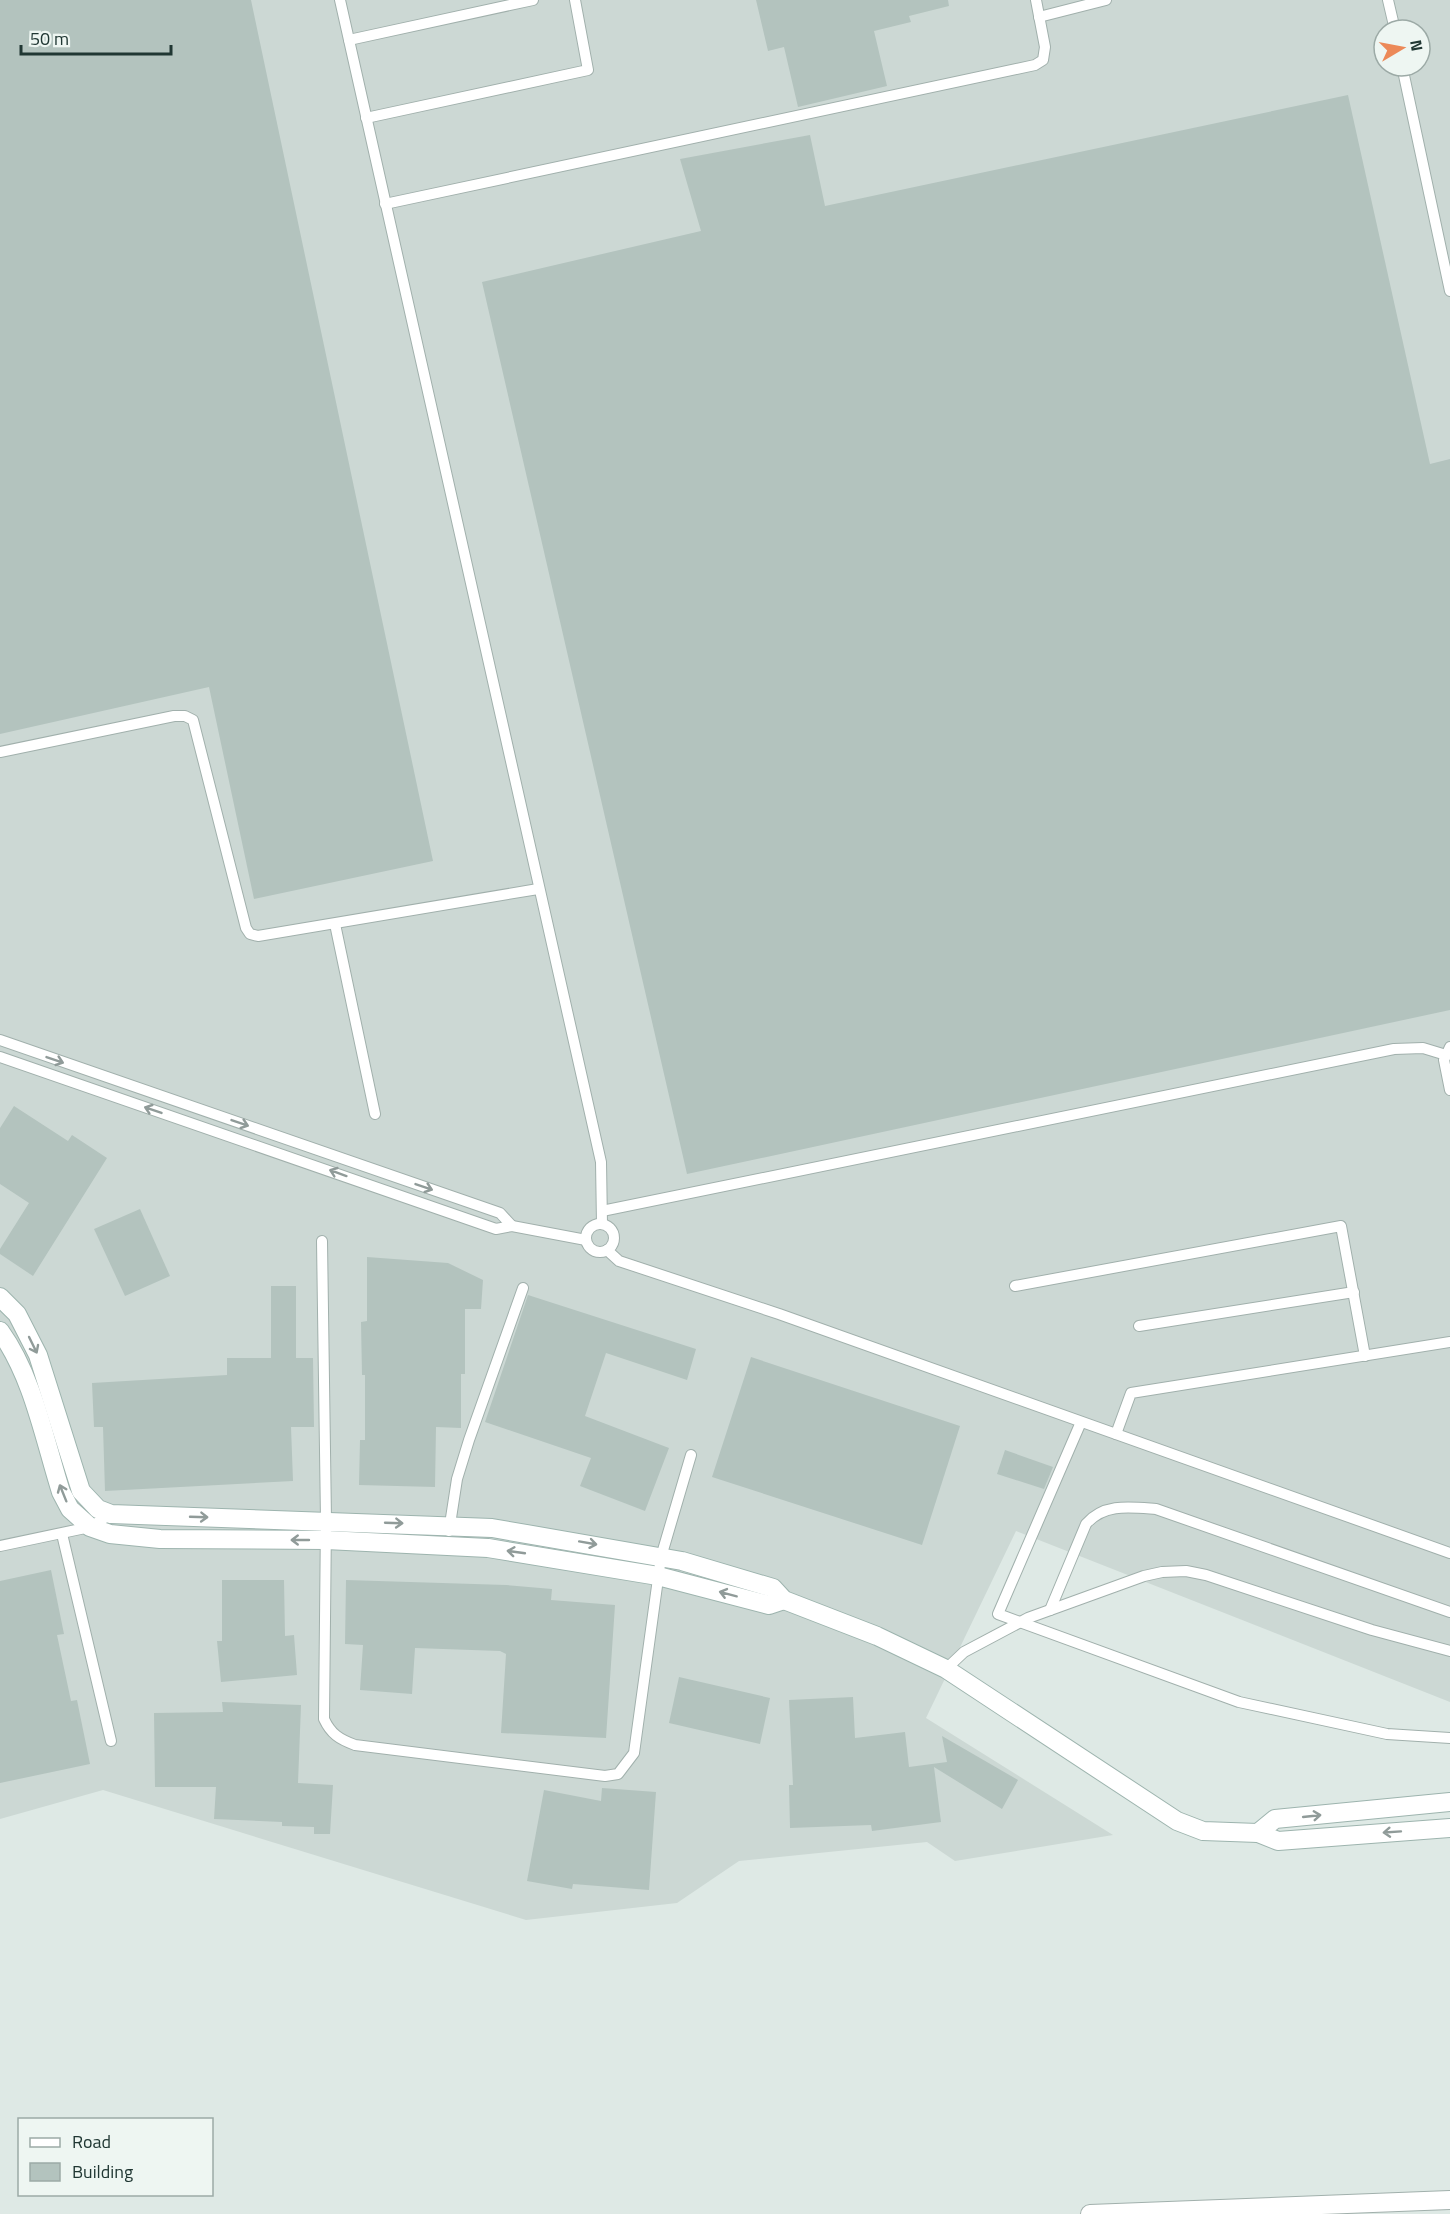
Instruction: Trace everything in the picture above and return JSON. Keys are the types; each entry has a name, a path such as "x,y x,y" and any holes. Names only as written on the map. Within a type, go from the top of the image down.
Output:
{"street":[{"path":"0,1297 17,1314 38,1355 81,1491 98,1509 111,1514 326,1520 492,1528 661,1557 773,1588 784,1600 877,1636 946,1669 1177,1821 1203,1831 1258,1833 1278,1841 1450,1828"},
{"path":"0,1331 14,1350 25,1376 62,1492 70,1509 90,1527 110,1534 160,1539 326,1540 449,1546 543,1556 658,1576 769,1605 784,1600"},
{"path":"1258,1833 1275,1819 1450,1802"},
{"path":"1090,2214 1450,2200"}],"lane":[{"path":"340,0 601,1162 602,1224"},
{"path":"349,40 533,0"},
{"path":"366,118 588,70 575,0"},
{"path":"385,204 1035,65 1043,60 1045,47 1036,0"},
{"path":"1039,17 1106,0"},
{"path":"1388,0 1392,18"},
{"path":"1405,78 1450,291"},
{"path":"0,752 174,716 185,716 193,720 246,928 250,934 258,936 335,924 538,889"},
{"path":"335,924 375,1114"},
{"path":"0,1040 500,1213 512,1226"},
{"path":"602,1211 1394,1049 1423,1048 1448,1051 1444,1060 1450,1090"},
{"path":"0,1057 496,1229 512,1226 586,1240 594,1251 607,1250 620,1261 1450,1553"},
{"path":"586,1240 591,1227 602,1224 609,1226 614,1234 613,1243 607,1250"},
{"path":"1015,1286 1341,1226 1365,1356"},
{"path":"322,1240 326,1520 324,1719 330,1731 338,1738 355,1744 604,1776 618,1774 634,1753 661,1557 691,1455"},
{"path":"449,1546 449,1525 457,1479 468,1440 523,1288"},
{"path":"1138,1326 1354,1292"},
{"path":"1116,1434 1131,1393 1450,1342"},
{"path":"1081,1422 998,1614 1239,1702 1387,1734 1450,1738"},
{"path":"1050,1610 1086,1524 1094,1515 1106,1510 1127,1507 1156,1509 1450,1612"},
{"path":"0,1546 90,1527 111,1514"},
{"path":"62,1534 111,1741"},
{"path":"946,1669 964,1652 1019,1623 1050,1610 1144,1576 1162,1572 1186,1571 1371,1630 1450,1651"}],"shaded area":[{"path":"0,0 1450,0 1450,1702 1016,1531 926,1718 1113,1835 955,1861 927,1842 739,1861 677,1903 526,1920 103,1790 0,1819"}],"building":[{"path":"0,0 251,0 433,861 254,899 209,687 0,734"},
{"path":"756,0 948,0 949,6 909,16 911,22 874,31 887,86 798,107 784,47 768,51"},
{"path":"1348,95 1430,464 1450,459 1450,1010 687,1174 482,282 701,231 680,159 810,135 825,206"},
{"path":"14,1106 68,1141 72,1135 107,1158 33,1276 0,1254 0,1249 29,1203 0,1184 0,1128"},
{"path":"140,1209 170,1276 125,1296 94,1229"},
{"path":"367,1257 448,1263 483,1280 481,1309 465,1309 465,1374 461,1374 461,1428 436,1427 435,1487 359,1485 360,1440 365,1440 365,1375 362,1375 361,1322 367,1321"},
{"path":"271,1286 296,1286 296,1358 313,1358 314,1427 291,1427 293,1481 105,1491 103,1427 94,1427 92,1383 227,1375 227,1358 271,1358"},
{"path":"528,1295 696,1349 687,1380 606,1353 585,1416 669,1448 645,1511 580,1486 591,1458 485,1422"},
{"path":"751,1357 960,1426 922,1545 712,1477"},
{"path":"1005,1450 1053,1467 1044,1489 997,1474"},
{"path":"51,1570 64,1634 57,1635 71,1701 77,1700 90,1764 0,1783 0,1581"},
{"path":"222,1580 284,1580 285,1636 294,1635 297,1675 221,1682 217,1641 222,1641"},
{"path":"346,1580 506,1585 552,1589 551,1600 615,1605 606,1738 501,1733 506,1654 500,1651 415,1648 412,1694 360,1690 363,1645 345,1644"},
{"path":"679,1677 770,1698 760,1744 669,1723"},
{"path":"853,1697 855,1738 905,1732 909,1767 947,1762 942,1736 1018,1780 1002,1809 934,1767 941,1822 872,1831 871,1825 790,1828 789,1785 793,1785 789,1700"},
{"path":"222,1702 301,1705 298,1783 333,1785 330,1834 314,1834 314,1827 282,1826 282,1822 214,1819 216,1787 155,1787 154,1713 223,1712"},
{"path":"602,1788 656,1792 649,1890 573,1884 572,1889 527,1881 544,1790 601,1801"}]}
